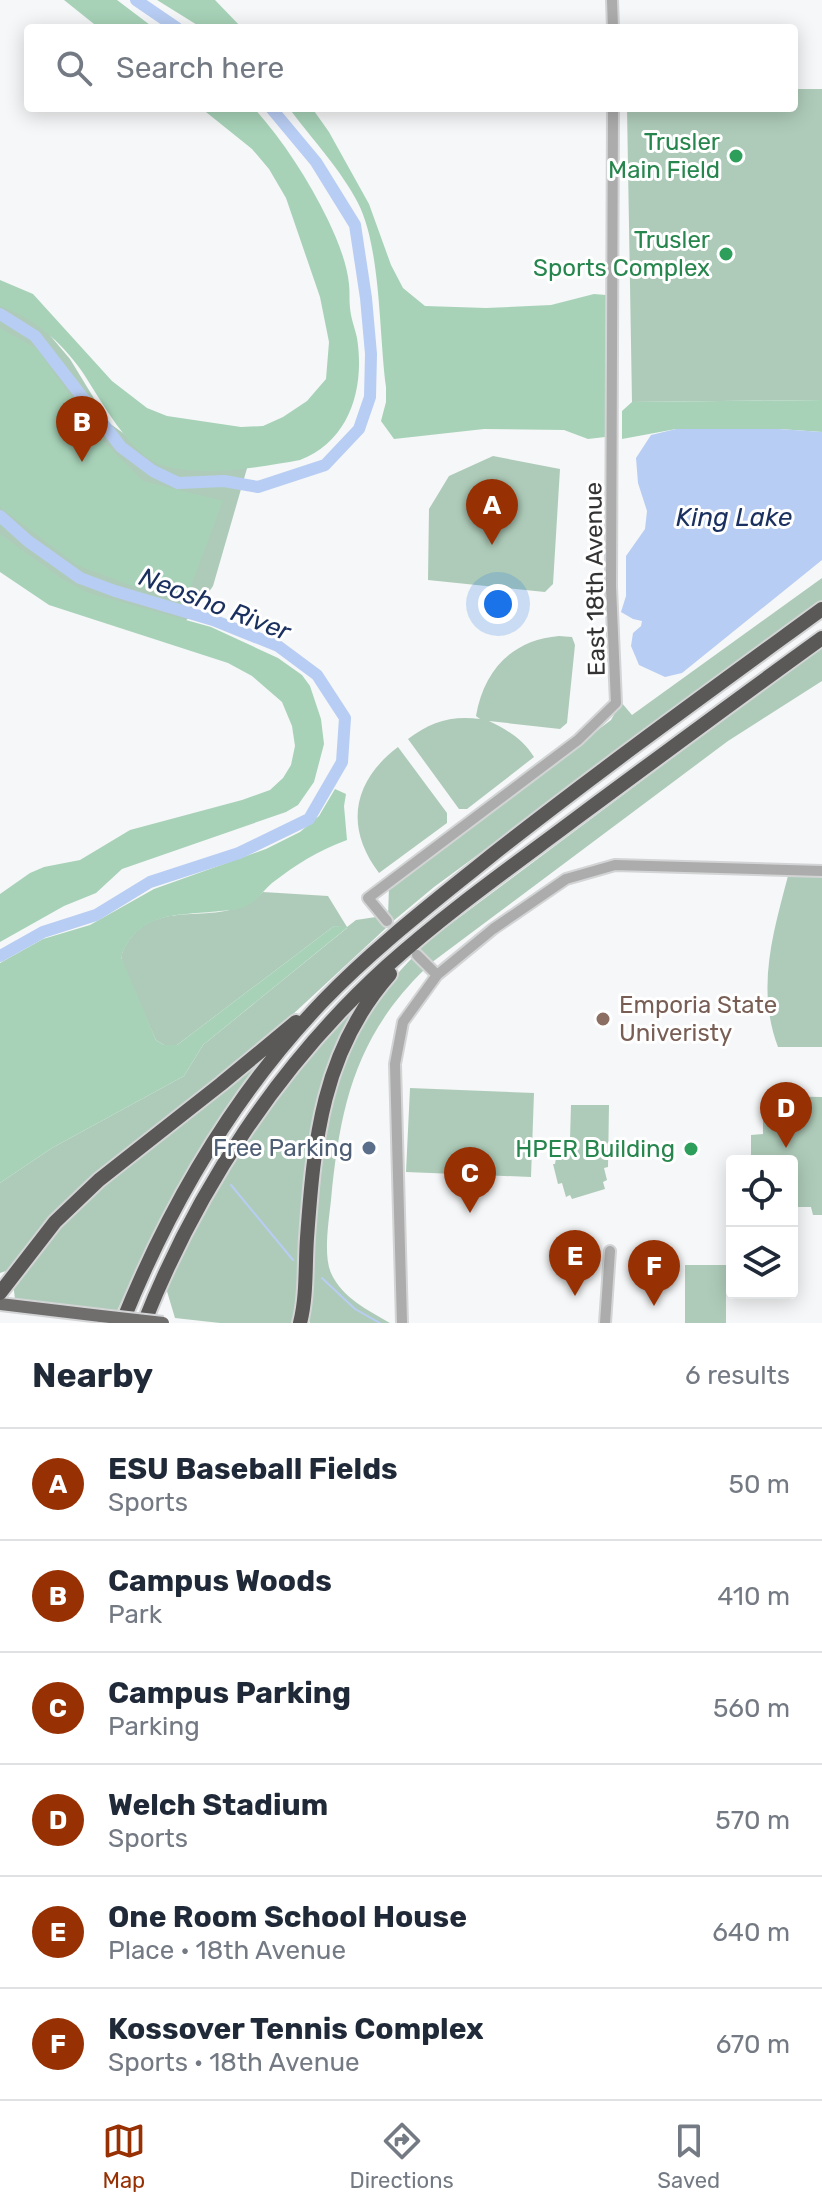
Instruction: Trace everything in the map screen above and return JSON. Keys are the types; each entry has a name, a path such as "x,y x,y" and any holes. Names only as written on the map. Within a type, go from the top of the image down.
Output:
{"highway":[{"path":"122,1323 157,1243 228,1119 322,1002 383,942 586,782 822,609"},
{"path":"144,1323 224,1161 275,1089 350,1001 428,931 822,638"},
{"path":"300,1323 313,1156 319,1119 332,1074 343,1048 378,988 428,931"},
{"path":"0,1293 55,1222 99,1180 322,1002"}],"main road":[{"path":"0,1304 163,1323"}],"street":[{"path":"612,0 613,24"},
{"name":"East 18th Avenue","path":"387,921 368,898 578,740 616,703 611,587 613,112"},
{"path":"402,1323 395,1064 403,1022 437,975 493,929 566,879 596,869 615,865 822,871"},
{"path":"417,955 437,975"},
{"path":"605,1323 610,1251"}],"green space":[{"path":"64,0 117,0 149,24 94,24"},
{"path":"157,0 215,0 238,24 196,24"},
{"name":"Trusler Sports Complex","path":"798,89 822,89 822,400 632,402 627,112 798,112"},
{"path":"206,112 257,112 304,176 328,220 348,276 359,357 356,394 342,426 331,440 300,460 214,471 165,466 152,460 128,439 65,350 35,324 0,306 0,280 33,294 112,381 147,408 167,416 241,427 263,426 283,417 307,401 326,379 329,342 320,297 286,198 269,169 252,149"},
{"path":"292,112 315,112 329,132 369,204 391,265 403,288 425,306 486,308 551,305 594,294 606,295 605,437 588,439 564,430 484,429 394,439 381,421 386,387 375,267 366,222 344,179"},
{"path":"0,302 31,313 70,359 109,423 171,467 250,458 213,586 181,626 75,602 0,557"},
{"path":"0,328 37,349 101,439 143,481 223,501 186,599 132,586 77,565 0,507"},
{"path":"822,400 822,432 676,429 622,439 622,411 632,402"},
{"path":"493,456 560,469 553,584 545,592 428,580 429,509 449,476"},
{"path":"0,534 62,579 89,593 211,627 278,658 302,675 310,686 321,719 324,744 314,782 298,805 286,812 122,869 96,893 64,906 0,942 0,894 30,873 80,860 130,830 270,790 291,765 295,746 292,726 282,702 252,676 228,663 49,605 0,572"},
{"path":"822,578 822,602 434,887 392,922 388,917 389,887 611,720 621,702 632,715"},
{"path":"559,636 572,637 575,645 567,723 560,729 489,721 508,731 534,757 467,809 459,809 408,739 442,721 480,719 476,716 480,700 493,672 503,660 527,644"},
{"path":"822,646 822,681 728,741 431,963 419,950 437,934"},
{"path":"398,747 447,813 447,823 379,873 361,839 358,806 371,775"},
{"path":"335,789 346,794 347,840 299,864 247,906 175,915 149,923 138,931 121,957 156,1040 164,1045 177,1045 334,926 348,927 203,1045 184,1076 52,1148 0,1183 0,963 43,939 90,925 154,889 266,849 300,832 319,816"},
{"path":"788,876 822,877 822,1047 778,1047 771,1025 769,961"},
{"path":"263,892 328,896 347,927 356,920 376,917 386,928 265,1040 124,1150 43,1227 9,1270 0,1273 0,1183 52,1148 184,1076 203,1045 347,928 334,926 177,1045 164,1045 156,1040 123,966 121,956 133,935 149,923 167,917 227,911 246,905"},
{"path":"414,956 425,969 382,1021 367,1047 346,1104 327,1237 327,1257 336,1282 356,1302 390,1323 310,1323 307,1316 314,1193 328,1101 337,1073 360,1025"},
{"path":"368,995 337,1053 294,1323 220,1323 175,1318 166,1288 230,1170 307,1061"},
{"path":"252,1063 255,1067 179,1185 117,1311 15,1299 13,1283 76,1206"},
{"path":"410,1088 534,1093 531,1177 406,1172"},
{"path":"770,1096 822,1097 822,1215 813,1215 811,1207 798,1207 798,1155 751,1155 751,1135 763,1134 763,1109 770,1109"},
{"path":"571,1105 609,1105 605,1189 572,1199 570,1195 566,1197 562,1183 558,1184 553,1164 557,1153 566,1146 565,1141 570,1140"},
{"path":"685,1265 726,1265 726,1323 685,1323"}],"water":[{"name":"King Lake","path":"676,429 822,432 822,560 682,673 665,677 639,665 631,646 633,633 642,621 621,612 626,596 626,556 645,529 647,511 638,483 636,458 651,435"}],"waterway":[{"name":"Neosho River","path":"136,0 171,24"},
{"name":"Neosho River","path":"0,314 35,336 121,447 153,471 178,483 224,481 258,487 325,465 359,429 370,397 371,354 366,298 355,225 316,162 274,112"},
{"name":"Neosho River","path":"0,516 28,541 80,578 213,620 278,646 317,675 345,718 342,762 309,819 239,853 150,882 96,915 43,932 0,956"},
{"path":"231,1185 293,1260"},
{"path":"322,1278 355,1309 380,1323"}],"place":[{"name":"Trusler Main Field","path":"736,156"},
{"name":"Trusler Sports Complex","path":"726,254"},
{"name":"Campus Woods","path":"82,462"},
{"name":"ESU Baseball Fields","path":"492,545"},
{"name":"Emporia State Univeristy","path":"603,1019"},
{"name":"Free Parking","path":"369,1148"},
{"name":"Welch Stadium","path":"786,1148"},
{"name":"HPER Building","path":"691,1149"},
{"name":"Campus Parking","path":"470,1213"},
{"name":"One Room School House","path":"575,1296"},
{"name":"Kossover Tennis Complex","path":"654,1306"}]}
